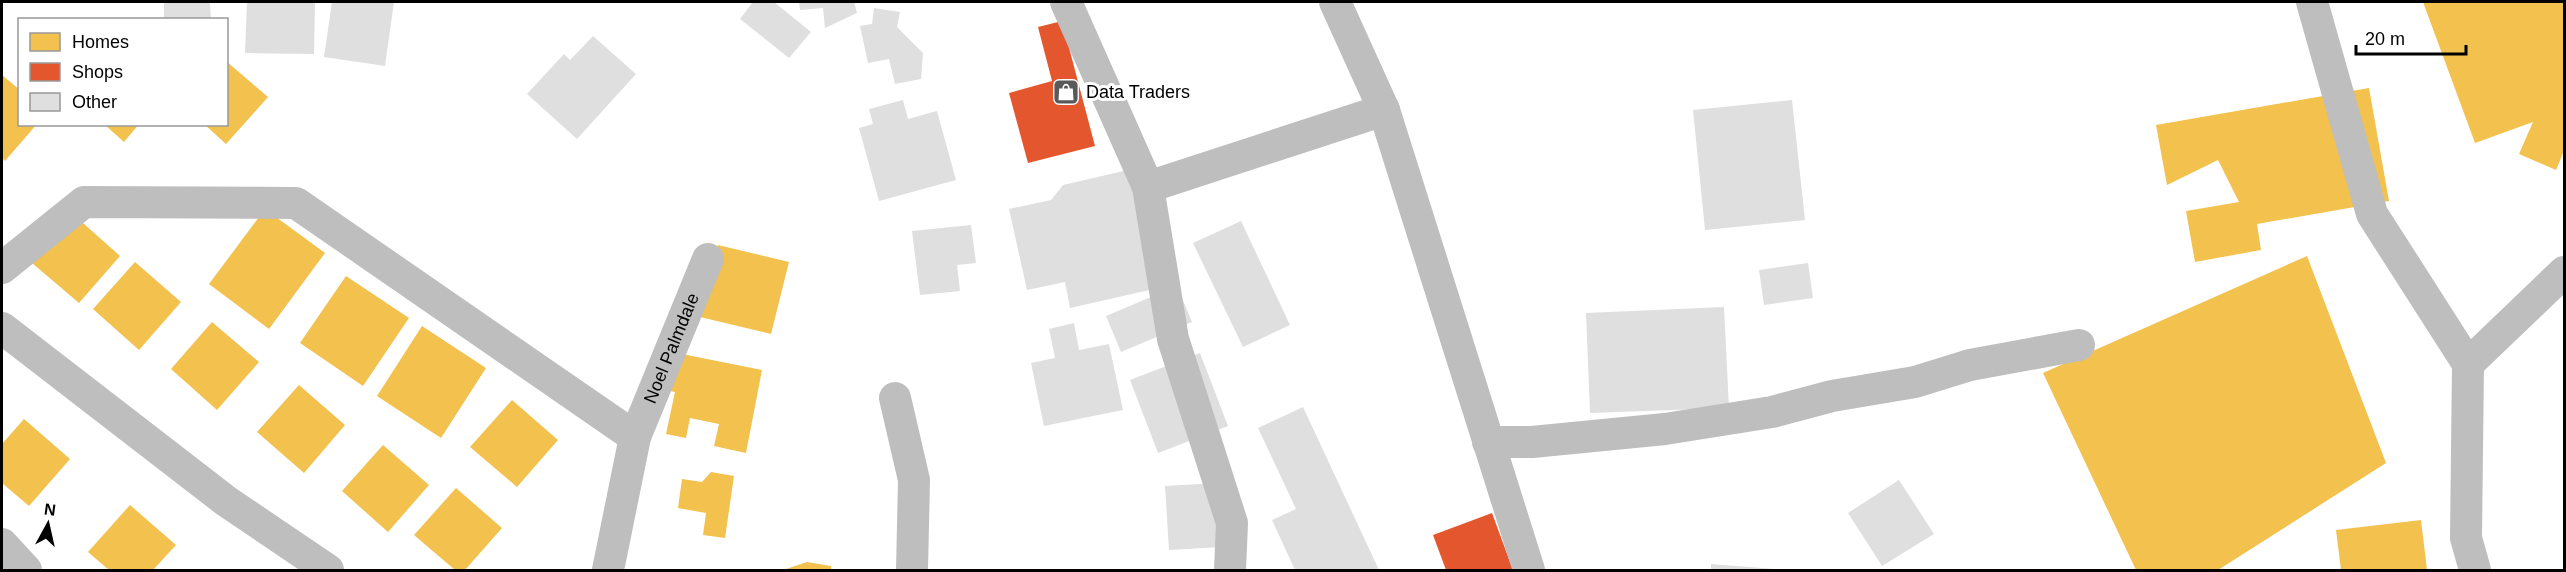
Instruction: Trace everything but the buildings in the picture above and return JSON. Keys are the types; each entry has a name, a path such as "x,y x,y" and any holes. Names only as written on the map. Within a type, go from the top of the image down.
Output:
{"street":[{"path":"1066,2 1149,187 1173,339 1232,523 1230,570"},
{"path":"1335,2 1384,110 1529,570"},
{"path":"2312,2 2372,214 2468,364 2466,538 2475,570"},
{"path":"1149,187 1384,110"},
{"path":"2,268 84,202 297,203 635,437"},
{"name":"Noel Palmdale","path":"608,570 635,437 708,259"},
{"path":"2468,364 2565,273"},
{"path":"2,328 226,501 328,570"},
{"path":"1488,442 1532,442 1665,429 1772,412 1832,396 1916,382 1970,366 2079,345"},
{"path":"895,398 914,480 912,570"},
{"path":"2,544 26,570"}],"place":[{"name":"Data Traders","path":"1066,92"}]}
